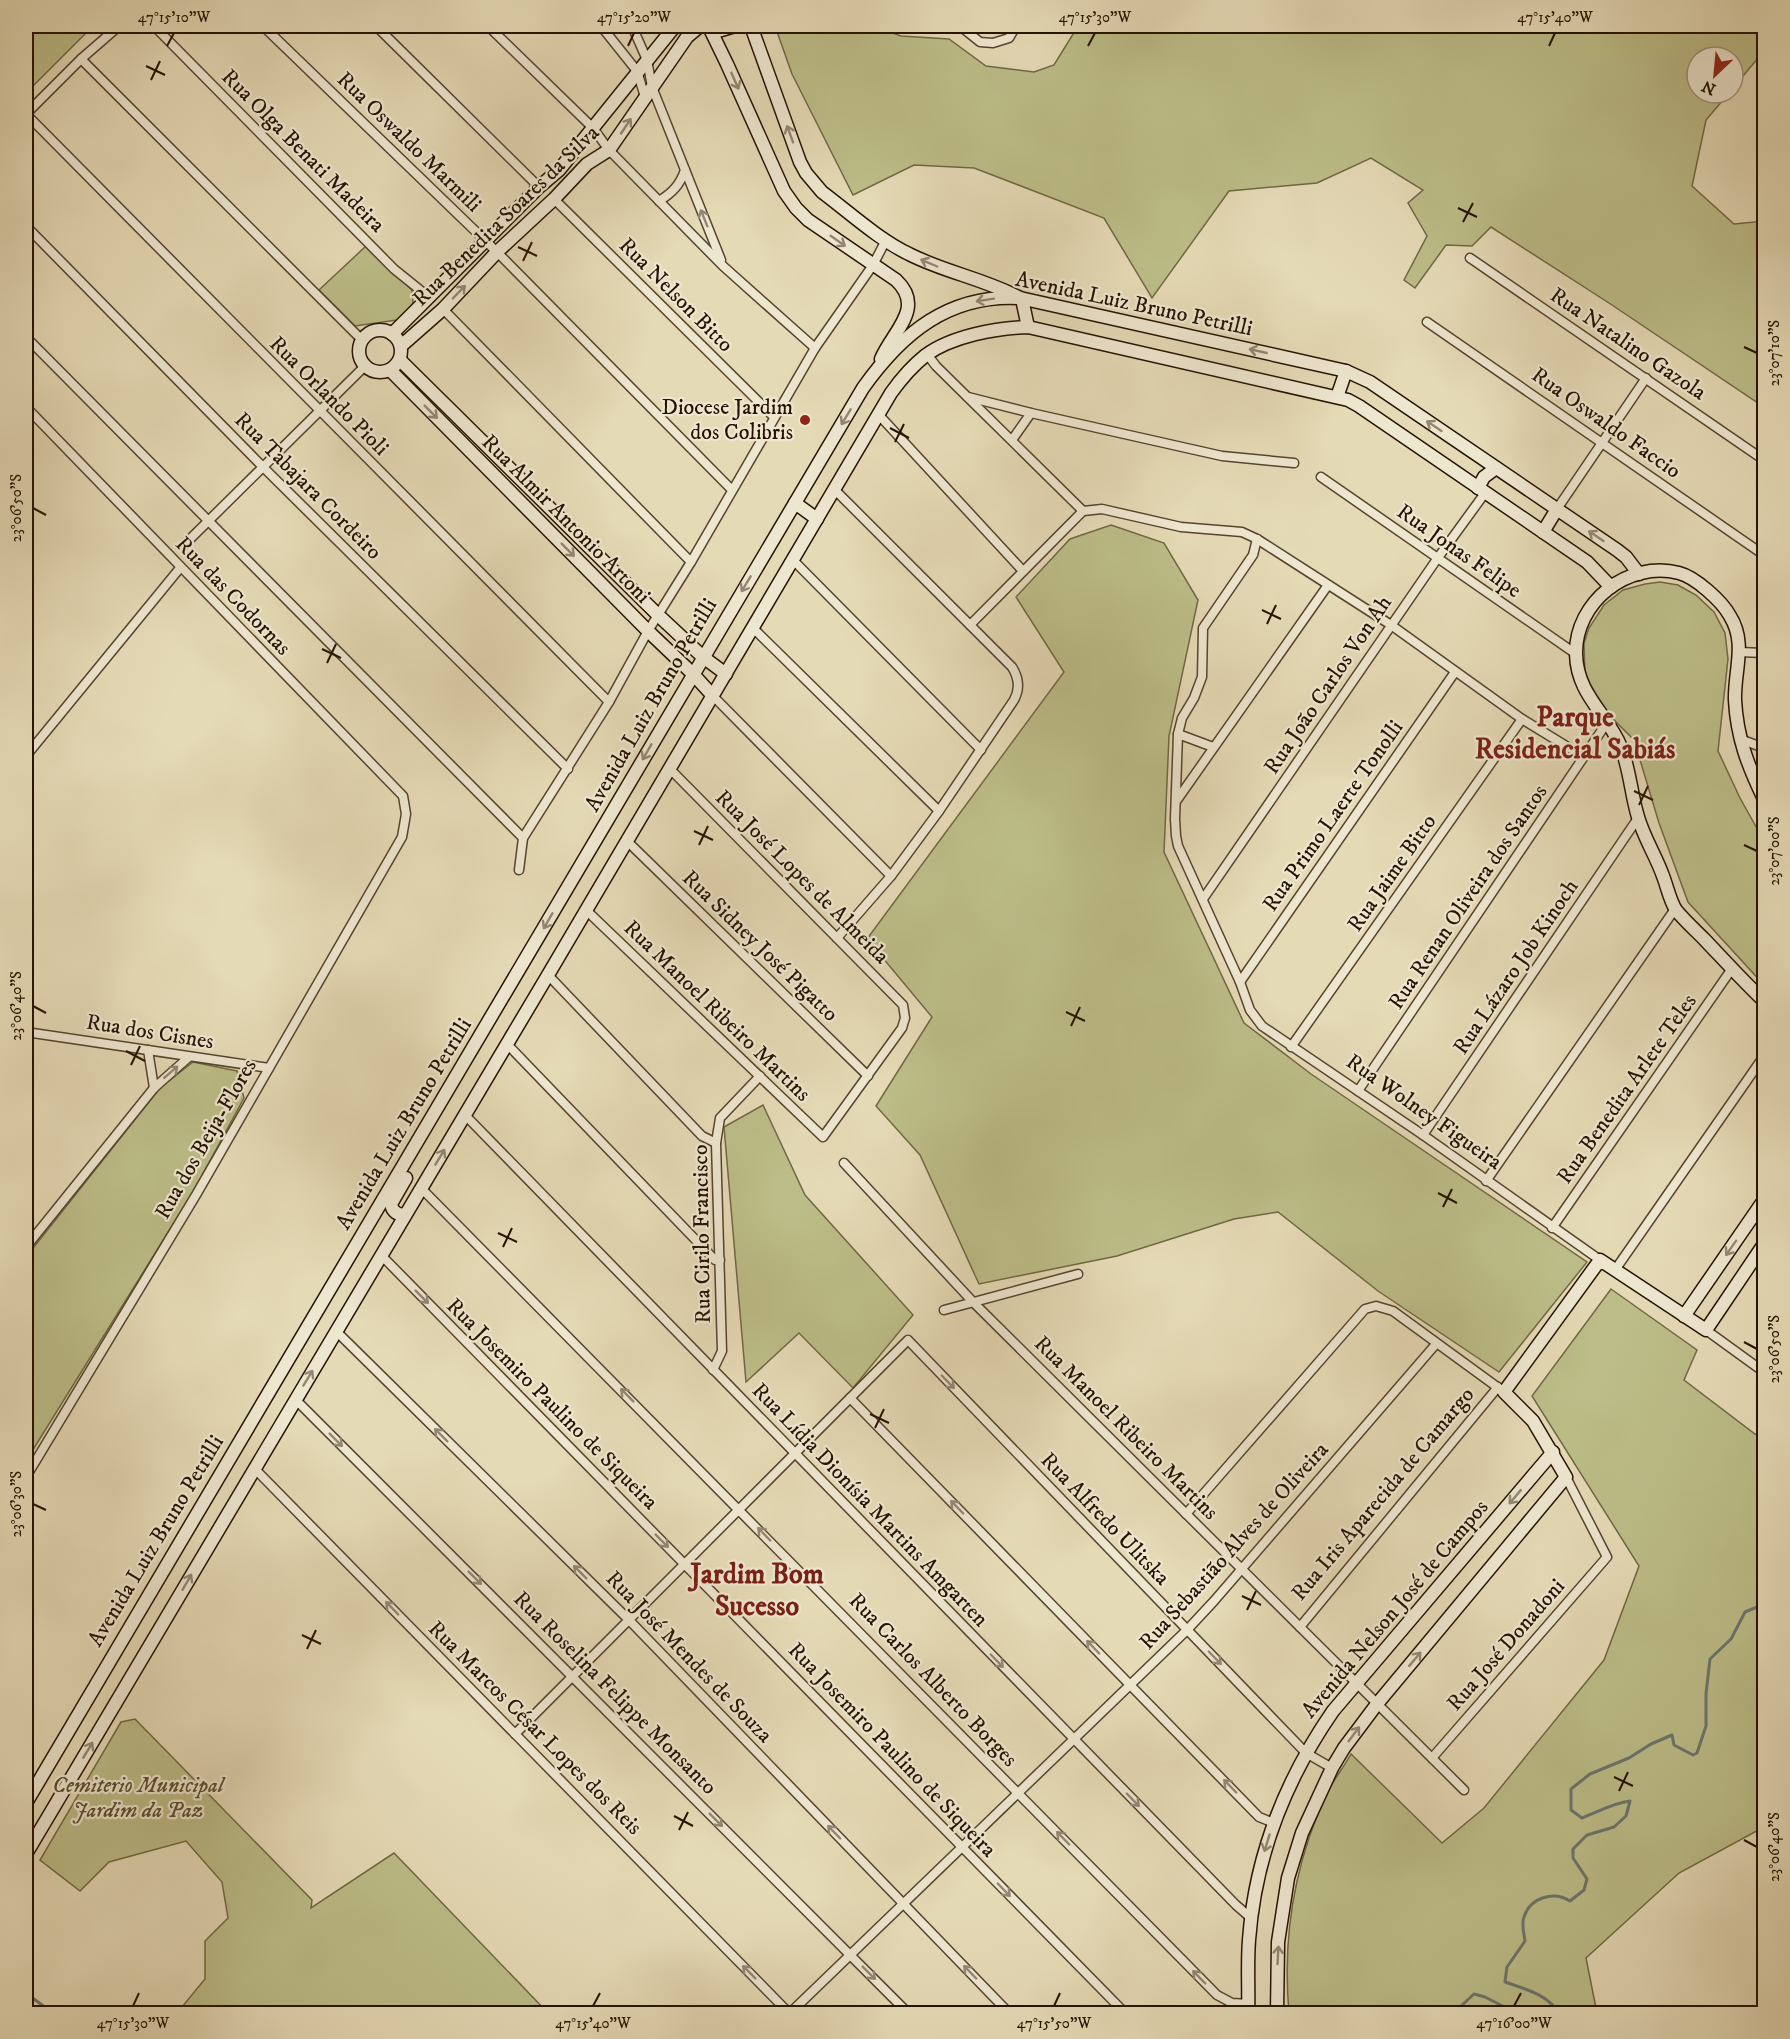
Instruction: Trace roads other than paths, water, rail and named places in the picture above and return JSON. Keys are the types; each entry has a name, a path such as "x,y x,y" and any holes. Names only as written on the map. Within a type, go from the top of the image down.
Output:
{"main road":[{"name":"Rua Benedita Soares da Silva","path":"392,334 484,241 559,170 675,26"},
{"path":"705,27 718,30 735,26"},
{"path":"751,26 800,162 822,192 886,240 909,254 958,274 1002,288 1022,299 1028,327"},
{"name":"Rua Benedita Soares da Silva","path":"401,346 443,309 586,164 609,150 687,37 705,27"},
{"path":"705,27 784,191 795,208 808,220 901,285 905,292 908,306 903,321 885,349 878,368"},
{"name":"Avenida Luiz Bruno Petrilli","path":"26,1803 863,388 878,368 917,327 962,304 987,299 1022,299 1346,371 1370,382 1557,509 1626,557 1639,574"},
{"name":"Avenida Luiz Bruno Petrilli","path":"26,1854 878,414 906,373 927,354 944,345 986,331 1028,327 1337,397 1359,406 1587,562 1611,587"},
{"path":"380,330 392,334 401,346 400,360 390,370 377,372 365,366 359,353 362,340 373,331 380,330"},
{"name":"Rua Almir Antonio Artoni","path":"400,360 658,615 703,657 726,674"},
{"name":"Rua Almir Antonio Artoni","path":"390,370 713,696"},
{"path":"1337,397 1346,371"},
{"path":"1481,490 1484,477 1496,468"},
{"path":"795,503 817,519"},
{"path":"1543,532 1557,509"},
{"path":"1764,799 1749,767 1740,739 1735,701 1740,652 1739,637 1730,616 1715,597 1680,573 1661,571 1624,578 1591,605 1584,617 1576,654 1581,683 1620,746 1629,774 1638,818 1663,874 1675,909 1731,970 1764,1001"},
{"path":"405,1214 399,1215 394,1212 391,1204 422,1152 422,1136"},
{"path":"1684,1316 1764,1200"},
{"path":"371,1221 387,1212 394,1223 394,1234"},
{"path":"1706,1330 1764,1244"},
{"name":"Rua Wolney Figueira","path":"1600,1260 1706,1330"},
{"name":"Rua Iris Aparecida de Camargo","path":"1501,1390 1600,1260"},
{"path":"1501,1390 1533,1421 1566,1477"},
{"name":"Avenida Nelson José de Campos","path":"1248,2009 1247,1960 1259,1871 1274,1822 1306,1753 1333,1711 1553,1452"},
{"name":"Avenida Nelson José de Campos","path":"1277,2013 1278,1942 1288,1878 1306,1822 1332,1768 1377,1704 1566,1477"}],"street":[{"path":"26,114 81,58 119,26"},
{"name":"Rua Olga Benati Madeira","path":"154,26 394,269 430,298"},
{"name":"Rua Oswaldo Marmili","path":"263,26 497,252 732,490"},
{"path":"376,26 539,187"},
{"path":"488,26 593,128 609,150 723,266 815,348"},
{"path":"601,26 637,71 649,92 685,170 723,266"},
{"path":"632,26 647,60 649,92"},
{"path":"960,26 980,42 993,43 1008,38 1016,26"},
{"path":"81,58 362,340"},
{"name":"Rua Orlando Pioli","path":"26,114 609,702"},
{"path":"659,201 677,187 685,170"},
{"name":"Rua Nelson Bitto","path":"554,199 774,417"},
{"name":"Rua Tabajara Cordeiro","path":"26,226 262,466 568,769"},
{"path":"519,870 523,838 609,702 648,631 691,562 815,348 873,265 886,240"},
{"name":"Rua Natalino Gazola","path":"1470,258 1764,460"},
{"path":"443,309 691,562"},
{"name":"Rua Oswaldo Faccio","path":"1426,322 1764,555"},
{"path":"26,337 523,838"},
{"path":"927,354 936,366 1083,511"},
{"path":"184,545 365,366"},
{"path":"1557,509 1646,378"},
{"path":"967,396 1031,413 1221,456 1294,464"},
{"name":"Rua das Codornas","path":"26,407 403,796 406,814"},
{"path":"1012,440 1031,413"},
{"path":"878,414 1023,571"},
{"name":"Rua Jonas Felipe","path":"1322,477 1576,654"},
{"path":"834,489 1012,668 1018,681 1016,696 939,812 891,876 837,938"},
{"name":"Rua João Carlos Von Ah","path":"1203,899 1437,559 1481,490"},
{"path":"970,625 1083,511 1102,509 1181,527 1242,532 1257,539 1391,625 1522,719 1584,757"},
{"path":"1213,747 1178,734 1182,718 1202,678 1203,628 1253,555 1257,539"},
{"path":"793,560 981,750"},
{"path":"26,756 180,568"},
{"path":"1177,800 1328,585"},
{"path":"753,628 939,812"},
{"path":"1740,652 1764,653"},
{"name":"Rua Primo Laerte Tonolli","path":"1240,982 1455,672"},
{"path":"713,696 891,876"},
{"name":"Rua Jaime Bitto","path":"1291,1047 1522,719"},
{"name":"Rua Renan Oliveira dos Santos","path":"1358,1091 1606,723"},
{"name":"Rua Wolney Figueira","path":"1178,734 1176,836 1250,1010 1262,1026 1423,1135 1600,1260"},
{"path":"1740,739 1764,747"},
{"name":"Rua José Lopes de Almeida","path":"670,769 903,1005 905,1013 902,1028 868,1076"},
{"name":"Rua dos Beija-Flores","path":"26,1476 195,1195 402,837 406,814"},
{"name":"Rua Lázaro Job Kinoch","path":"1423,1135 1638,818"},
{"name":"Rua Sidney José Pigatto","path":"627,841 868,1076"},
{"path":"1486,1181 1675,909"},
{"name":"Rua Manoel Ribeiro Martins","path":"586,910 823,1137 868,1076"},
{"name":"Rua Benedita Arlete Teles","path":"1552,1228 1731,970"},
{"path":"548,975 702,1136 716,1143"},
{"name":"Rua dos Cisnes","path":"26,1032 269,1068"},
{"path":"507,1044 715,1260 720,1260"},
{"path":"148,1050 154,1088"},
{"path":"1615,1270 1764,1056"},
{"path":"26,1247 154,1088 189,1057"},
{"name":"Rua Cirilo Francisco","path":"713,1370 722,1351 716,1143 720,1118 760,1076"},
{"name":"Rua Lídia Dionísia Martins Amgarten","path":"465,1115 794,1454 1251,1918"},
{"name":"Rua Manoel Ribeiro Martins","path":"844,1163 973,1302 1464,1790"},
{"name":"Rua Carlos Alberto Borges","path":"421,1188 1217,1995 1248,2009"},
{"name":"Rua Josemiro Paulino de Siqueira","path":"381,1255 1126,2013"},
{"path":"944,1310 1078,1274"},
{"path":"1186,1514 1362,1311 1371,1307 1382,1307 1393,1311 1501,1390"},
{"name":"Rua Wolney Figueira","path":"1706,1330 1764,1372"},
{"name":"Rua José Mendes de Souza","path":"336,1331 629,1620 1010,2013"},
{"name":"Rua Alfredo Ulitska","path":"850,1398 908,1340 1306,1753 1332,1768"},
{"name":"Rua Sebastião Alves de Oliveira","path":"790,2013 1187,1630 1436,1344"},
{"name":"Rua Iris Aparecida de Camargo","path":"1300,1627 1501,1390"},
{"path":"515,1734 850,1398 1259,1816 1274,1822"},
{"name":"Rua Roselina Felippe Monsanto","path":"295,1399 909,2013"},
{"name":"Rua Marcos César Lopes dos Reis","path":"254,1468 790,2013"},
{"name":"Rua José Donadoni","path":"1432,1758 1607,1557 1566,1477"}],"waterway":[{"path":"1558,2014 1543,1997 1505,1982 1507,1967 1525,1941 1523,1923 1527,1910 1543,1898 1557,1896 1570,1901 1584,1890 1587,1879 1573,1858 1573,1849 1587,1835 1614,1827 1626,1816 1630,1801 1582,1818 1571,1810 1571,1789 1590,1774 1629,1758 1651,1744 1672,1735 1674,1745 1693,1755 1697,1753 1706,1726 1706,1694 1710,1659 1731,1639 1745,1612 1757,1607 1764,1612"},
{"path":"26,1993 54,2014"},
{"path":"1456,2014 1474,1994 1485,1997 1518,2014"}],"place":[{"name":"Diocese Jardim dos Colibris","path":"805,420"}],"district":[{"name":"Parque Residencial Sabiás","path":"1575,733"},
{"name":"Jardim Bom Sucesso","path":"757,1590"}],"park label":[{"name":"Cemiterio Municipal Jardim da Paz","path":"138,1798"}]}
